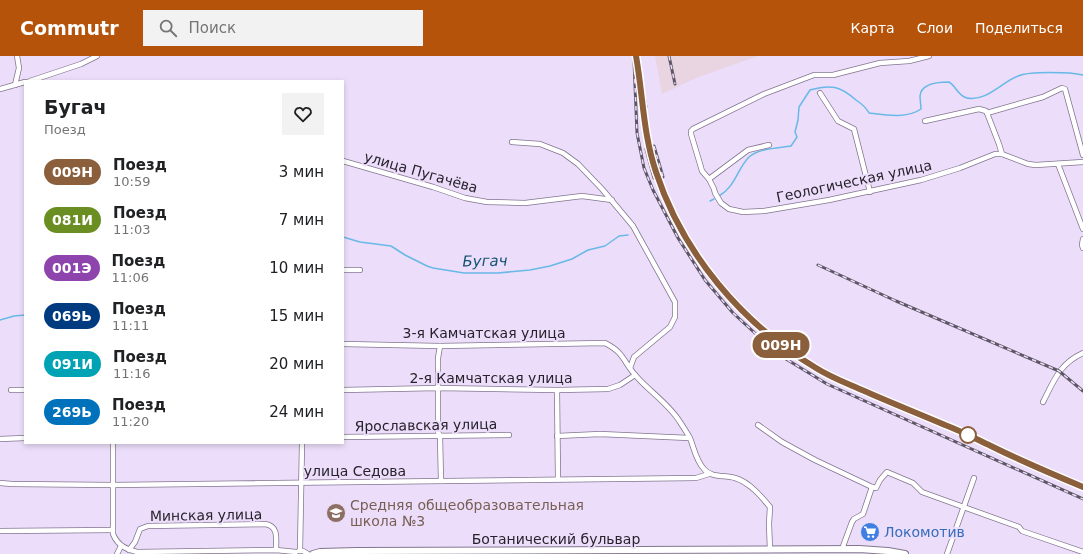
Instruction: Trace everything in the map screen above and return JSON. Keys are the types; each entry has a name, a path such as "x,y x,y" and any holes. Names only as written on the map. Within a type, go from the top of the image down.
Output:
{"street":[{"path":"14,85 19,68 17,56"},
{"path":"768,146 748,150 709,179 702,171 691,131 764,94 814,75 833,75 880,63 908,61 929,56"},
{"path":"34,80 95,57"},
{"path":"0,89 24,82"},
{"path":"987,113 1043,97 1062,88 1065,89 1083,155"},
{"path":"820,93 838,121 854,129 870,192"},
{"path":"925,121 979,109 986,111 1002,154 1028,164 1036,165 1083,162"},
{"path":"512,142 540,144 563,153 578,164 612,200 639,236 676,302 675,317 670,326 634,357 630,368 635,376 665,403 679,420 690,438 702,468 709,474 735,478 742,481 770,507 770,550"},
{"name":"Геологическая улица","path":"709,179 714,189 714,193 721,203 729,209 743,212 764,211 870,192 921,180 960,168 995,154 1002,154"},
{"name":"улица Пугачёва","path":"344,161 433,187 465,198 486,202 525,203 582,196 612,200"},
{"path":"1058,164 1083,229"},
{"path":"1083,239 1083,248"},
{"path":"344,270 360,270"},
{"name":"3-я Камчатская улица","path":"344,344 440,346 605,343 622,355 630,368"},
{"path":"440,346 438,432 440,436 441,481"},
{"path":"1043,402 1059,371 1065,364 1083,353"},
{"name":"2-я Камчатская улица","path":"344,390 438,388 557,390 616,387 635,376"},
{"path":"11,390 24,390"},
{"path":"557,390 557,436 559,445 558,479"},
{"path":"758,424 782,442 872,487 876,488 880,480 887,472 913,483 922,492 1019,527 1022,531 1083,552"},
{"path":"557,436 600,434 690,438"},
{"name":"Ярославская улица","path":"344,437 508,435"},
{"path":"0,439 24,438"},
{"path":"113,444 113,534 121,546 137,552 276,550 305,552 308,554"},
{"path":"297,552 302,483 302,444"},
{"name":"улица Седова","path":"0,483 113,485 385,483 558,479 696,478 709,474"},
{"path":"947,554 974,478"},
{"path":"842,549 852,522 854,519 863,514 872,487"},
{"name":"Минская улица","path":"129,550 135,542 140,529 148,526 265,524 272,526 275,531 276,550"},
{"path":"0,531 113,530"},
{"path":"117,554 121,546"},
{"name":"Ботанический бульвар","path":"313,554 320,552 755,552 770,550 842,549 876,550 905,554"},
{"path":"256,551 267,554"}],"shaded area":[{"path":"655,56 758,56 696,78 662,94"}],"waterway":[{"name":"Бугач","path":"719,196 725,192 745,162 753,154 769,149 791,146 797,137 795,132 799,107 810,90 824,87 840,89 864,106 869,113 903,115 921,109 921,92 924,88 931,84 949,82 964,97 974,98 981,97 994,91 1012,79 1023,74 1050,72 1083,75"},
{"path":"710,201 714,199"},
{"name":"Бугач","path":"344,237 360,242 391,246 405,255 433,268 464,273 498,273 530,270 550,266 572,259 588,250 605,246 619,236 628,235"},
{"name":"Бугач","path":"0,320 24,315"}],"railway":[{"path":"669,56 675,84"},
{"path":"634,61 637,133 644,168 653,190 678,238 705,280 733,313 786,359 827,384 1083,499"},
{"path":"639,70 646,107"},
{"path":"642,102 651,155"},
{"path":"654,146 663,177"},
{"path":"646,149 654,178"},
{"path":"655,170 676,218 705,267 741,310 784,347 833,377 1083,487"},
{"path":"818,265 896,301 1059,371 1083,391"}],"train":[{"name":"009Н","path":"636,56 646,132 650,152 662,189 682,230 701,262 738,306 763,330 790,352 817,369 1083,487"}],"place":[{"name":"Средняя общеобразовательная школа №3","path":"336,513"},
{"name":"Локомотив","path":"870,532"}]}
